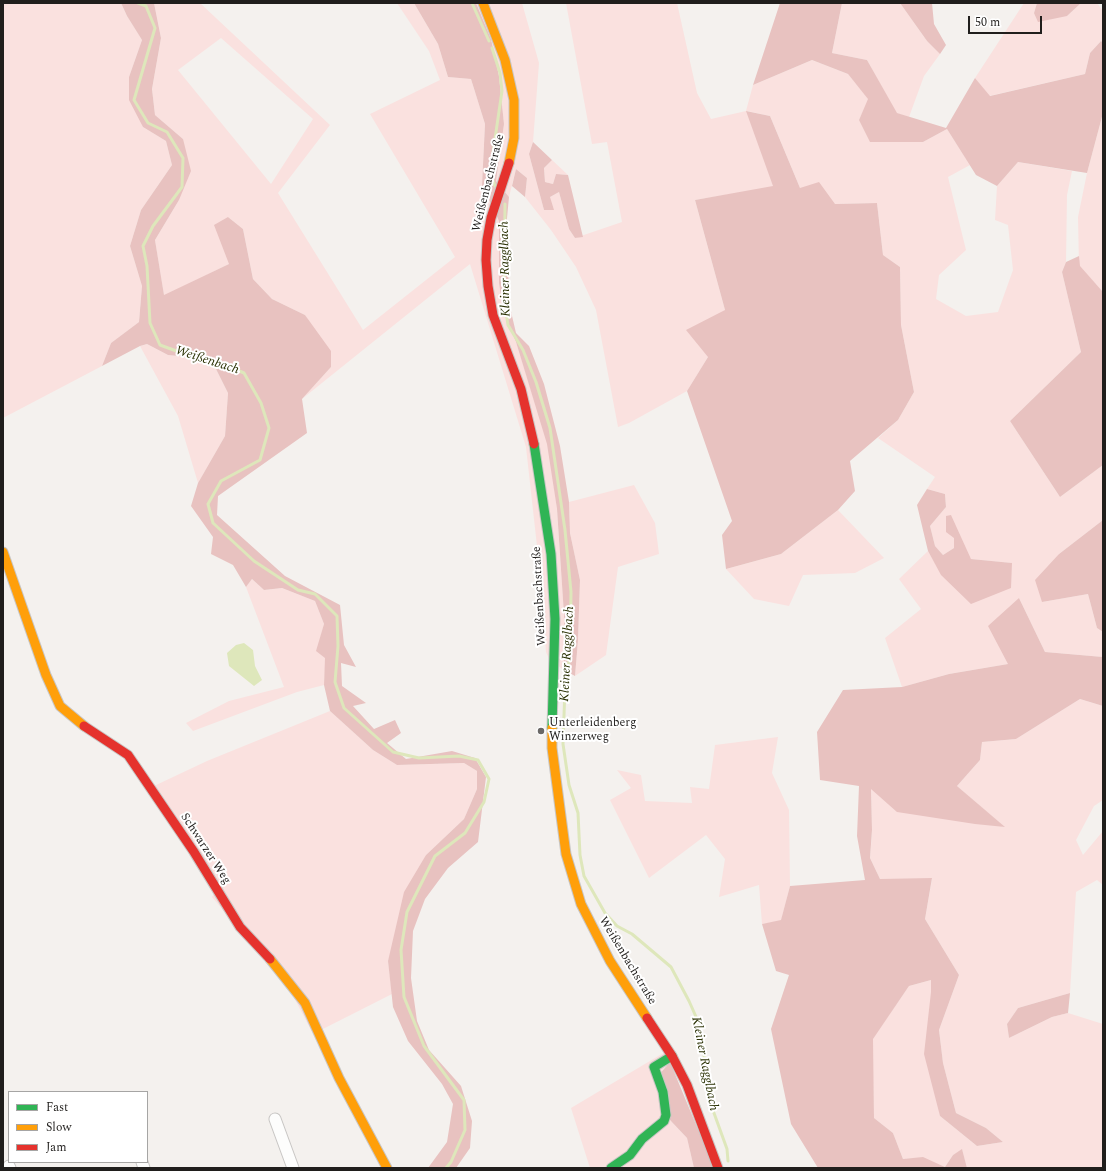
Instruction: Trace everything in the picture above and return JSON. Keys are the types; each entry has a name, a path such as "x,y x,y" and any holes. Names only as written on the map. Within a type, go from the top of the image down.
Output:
{"main road":[{"name":"Weißenbachstraße","path":"483,3 505,60 514,100 514,138 509,162 491,218 487,240 486,260 488,286 494,315 521,389 537,458 551,554 555,619 552,748 566,854 581,904 594,932 610,961 672,1056 687,1085 718,1168"},
{"name":"Schwarzer Weg","path":"3,552 46,675 60,706 80,724 128,755 194,852 240,927 282,972 305,1003 339,1078 383,1166"},
{"path":"611,1168 630,1155 642,1139 664,1121 666,1115 663,1092 654,1067 672,1056"}],"street":[{"path":"276,1119 293,1168"}],"shaded area":[{"path":"3,3 121,3 142,40 129,77 143,127 166,141 172,165 141,210 130,246 142,286 139,322 111,343 102,366 3,418"},
{"path":"121,3 154,3 161,38 152,89 155,115 183,139 191,171 179,200 155,240 164,295 229,264 214,225 228,217 243,229 253,279 272,299 305,315 331,351 331,367 302,399 307,433 218,496 217,515 285,576 340,605 344,645 356,667 341,663 342,686 366,703 353,706 374,729 395,720 401,733 387,743 406,759 452,751 475,758 486,777 478,842 448,868 425,899 413,931 411,978 417,1021 429,1050 461,1086 472,1121 470,1148 456,1168 428,1168 447,1142 453,1104 442,1084 408,1041 393,1007 388,961 404,892 426,855 464,819 477,789 477,771 464,763 397,765 373,750 330,711 324,685 325,658 316,651 324,624 315,601 282,588 264,590 252,579 246,587 233,565 211,554 213,537 191,506 198,483 225,436 228,393 216,369 199,358 168,355 147,344 140,346 102,366 111,343 139,322 142,286 130,246 141,210 172,165 166,141 143,127 129,100 129,77 142,40"},
{"path":"154,3 200,3 330,125 278,193 363,330 455,257 370,114 440,80 429,51 397,3 414,3 438,44 448,77 471,79 485,124 482,185 499,221 499,283 503,310 516,342 548,444 557,509 564,615 564,670 550,661 546,652 540,573 526,447 470,264 302,399 331,367 305,315 272,299 253,279 243,229 228,217 229,264 164,296 155,240 179,200 183,139 155,115 152,89 161,38","holes":["221,38 313,119 271,184 178,70"]},
{"path":"414,3 476,3 491,39 499,76 504,124 496,181 509,197 507,218 509,303 516,333 529,346 544,384 560,446 569,502 570,533 580,580 575,676 564,670 564,615 557,509 547,444 516,342 503,310 499,283 499,221 482,185 485,124 471,79 448,77 438,44"},
{"path":"476,3 522,3 539,63 533,142 529,154 544,210 550,197 559,192 569,229 575,238 622,222 607,142 592,144 566,3 677,3 697,93 711,119 746,111 753,85 812,60 848,74 869,99 859,120 923,142 947,129 970,165 948,177 966,250 939,275 936,299 966,316 998,312 1013,270 1008,225 995,220 997,186 1018,162 1072,171 1067,195 1066,262 1062,272 1081,352 1010,421 1060,497 1103,465 1103,520 1059,554 1042,602 1088,594 1097,628 1103,632 1103,657 1045,652 1019,598 1008,664 949,674 902,687 885,638 921,609 899,579 928,551 942,575 1011,563 971,559 954,538 954,548 943,555 935,546 930,526 946,507 945,494 927,489 935,477 878,438 898,420 914,392 901,325 900,267 883,255 877,203 835,204 800,188 770,116 747,111 774,187 695,200 725,310 708,357 687,391 629,423 618,427 596,310 576,267 551,230 525,197 527,178 516,169 509,197 496,181 504,124 499,76 491,39"},
{"path":"780,3 842,3 832,53 867,60 897,113 946,128 975,78 990,96 1085,74 1090,53 1101,41 1103,43 1103,113 1087,173 1018,162 997,186 976,175 947,129 923,142 870,142 859,120 868,99 848,74 812,60 753,85"},
{"path":"842,3 900,3 927,41 940,54 924,76 909,117 896,113 867,60 832,53"},
{"path":"900,3 932,3 934,24 946,45 940,54 927,41"},
{"path":"1024,3 1037,3 1034,13 1067,16 1081,3 1097,3 1103,11 1103,43 1101,41 1090,53 1085,74 989,96 975,78"},
{"path":"1037,3 1081,3 1067,16 1038,22 1034,13"},
{"path":"746,111 770,116 800,188 819,182 835,204 877,203 883,255 900,267 901,325 914,392 898,420 850,461 855,491 838,510 781,554 726,569 722,535 732,521 687,391 708,357 686,330 725,310 695,200 773,186"},
{"path":"1103,113 1103,292 1079,266 1078,217 1087,173"},
{"path":"533,142 552,160 544,168 545,182 553,184 556,174 568,175 583,237 575,238 569,229 559,192 550,197 554,210 544,210 529,154"},
{"path":"552,160 568,175 556,174 553,184 545,182 544,168"},
{"path":"516,169 527,178 525,197 512,186"},
{"path":"1079,256 1080,266 1103,292 1103,465 1060,497 1010,421 1081,352 1062,272 1066,262"},
{"path":"147,344 168,355 199,358 216,369 228,393 225,436 198,483 178,416 140,346"},
{"path":"634,485 655,523 659,554 618,567 606,655 575,676 580,580 570,533 569,502"},
{"path":"927,489 945,494 946,507 930,526 935,546 943,555 954,548 954,538 946,532 946,516 951,515 971,559 1012,563 1011,588 971,604 941,575 928,551 917,505"},
{"path":"838,510 884,558 855,573 803,575 789,606 754,599 726,569 781,554"},
{"path":"1103,520 1103,632 1097,628 1088,594 1042,602 1035,580 1059,554"},
{"path":"252,579 264,590 282,588 315,601 324,624 317,651 326,658 324,685 297,692 193,731 186,723 229,701 284,687 246,587"},
{"path":"1019,598 1045,652 1103,657 1103,706 1080,699 1016,739 982,742 980,760 957,786 1005,827 897,812 871,789 872,830 870,858 880,879 932,878 925,919 959,975 939,1030 943,1063 956,1113 986,1128 1003,1142 977,1146 940,1116 924,1054 931,980 909,986 873,1039 874,1118 893,1133 903,1159 923,1157 945,1167 953,1155 962,1149 967,1168 818,1168 791,1124 771,1029 789,975 776,971 762,924 781,920 790,886 865,880 857,836 859,786 820,780 817,732 843,690 902,687 949,674 1008,664 988,626"},
{"path":"244,643 253,650 255,666 262,680 254,686 229,666 227,653 236,645"},
{"path":"1080,699 1103,706 1103,800 1094,806 1076,840 1083,855 1103,831 1103,885 1097,880 1076,892 1070,993 1018,1008 1007,1024 1009,1038 1052,1017 1068,1013 1103,1024 1103,1168 967,1168 962,1150 953,1155 945,1167 923,1158 903,1159 893,1133 874,1118 872,1039 909,986 931,980 940,1116 977,1146 1003,1142 986,1128 956,1113 943,1063 939,1030 959,975 925,919 932,879 880,879 870,858 872,833 871,788 1004,827 957,786 980,760 982,742 1016,739"},
{"path":"330,711 373,750 397,765 464,763 477,771 477,789 464,819 426,855 388,961 392,994 313,1034 290,990 212,897 219,886 154,786 207,761"},
{"path":"778,737 772,773 789,810 790,886 781,921 762,924 759,885 719,897 725,859 706,835 649,878 610,800 631,788 617,770 641,775 645,801 692,803 690,787 709,789 715,745"},
{"path":"1070,993 1068,1013 1052,1017 1009,1038 1007,1024 1018,1008"},
{"path":"665,1052 670,1120 687,1138 694,1168 590,1168 571,1108"},
{"path":"670,1062 714,1168 694,1168 687,1138 670,1120 659,1075"}],"waterway":[{"name":"Weißenbach","path":"138,3 146,6 155,28 134,100 148,123 167,132 183,158 182,187 153,226 143,246 147,266 150,323 160,345 190,356 221,363 244,373 261,403 269,428 260,460 221,481 208,504 213,523 254,561 298,590 315,594 337,616 338,646 335,682 344,708 393,752 419,758 459,756 478,760 489,779 484,802 465,833 435,856 407,912 401,950 404,997 424,1046 464,1100 465,1130 451,1162 446,1168"},
{"name":"Kleiner Ragglbach","path":"472,3 489,41"},
{"name":"Kleiner Ragglbach","path":"492,48 500,73 502,91 490,173 495,186"},
{"name":"Kleiner Ragglbach","path":"505,204 504,298 508,325 523,350 536,382 550,428 565,530 571,592 570,654 565,687 563,744 569,785 578,813 580,855 584,876 605,913 617,926 632,934 671,967 689,1001 697,1019 706,1066 705,1082 710,1102 727,1149 728,1161"}],"traffic: fast":[{"path":"534,444 551,554 555,619 552,728"},
{"path":"611,1168 630,1155 642,1139 664,1121 666,1115 663,1092 654,1067 672,1056"}],"traffic: slow":[{"path":"483,3 505,60 514,100 514,138 509,163"},
{"path":"3,552 46,675 60,706 84,726"},
{"path":"552,728 552,748 566,854 581,904 610,961 647,1018"},
{"path":"270,959 305,1003 339,1078 387,1168"}],"traffic: jam":[{"path":"509,163 491,218 487,240 486,260 488,286 493,315 521,389 534,444"},
{"path":"84,726 128,755 194,852 240,927 270,959"},
{"path":"647,1018 672,1056 687,1085 718,1168"}],"place":[{"name":"Unterleidenberg Winzerweg","path":"541,731"}]}
